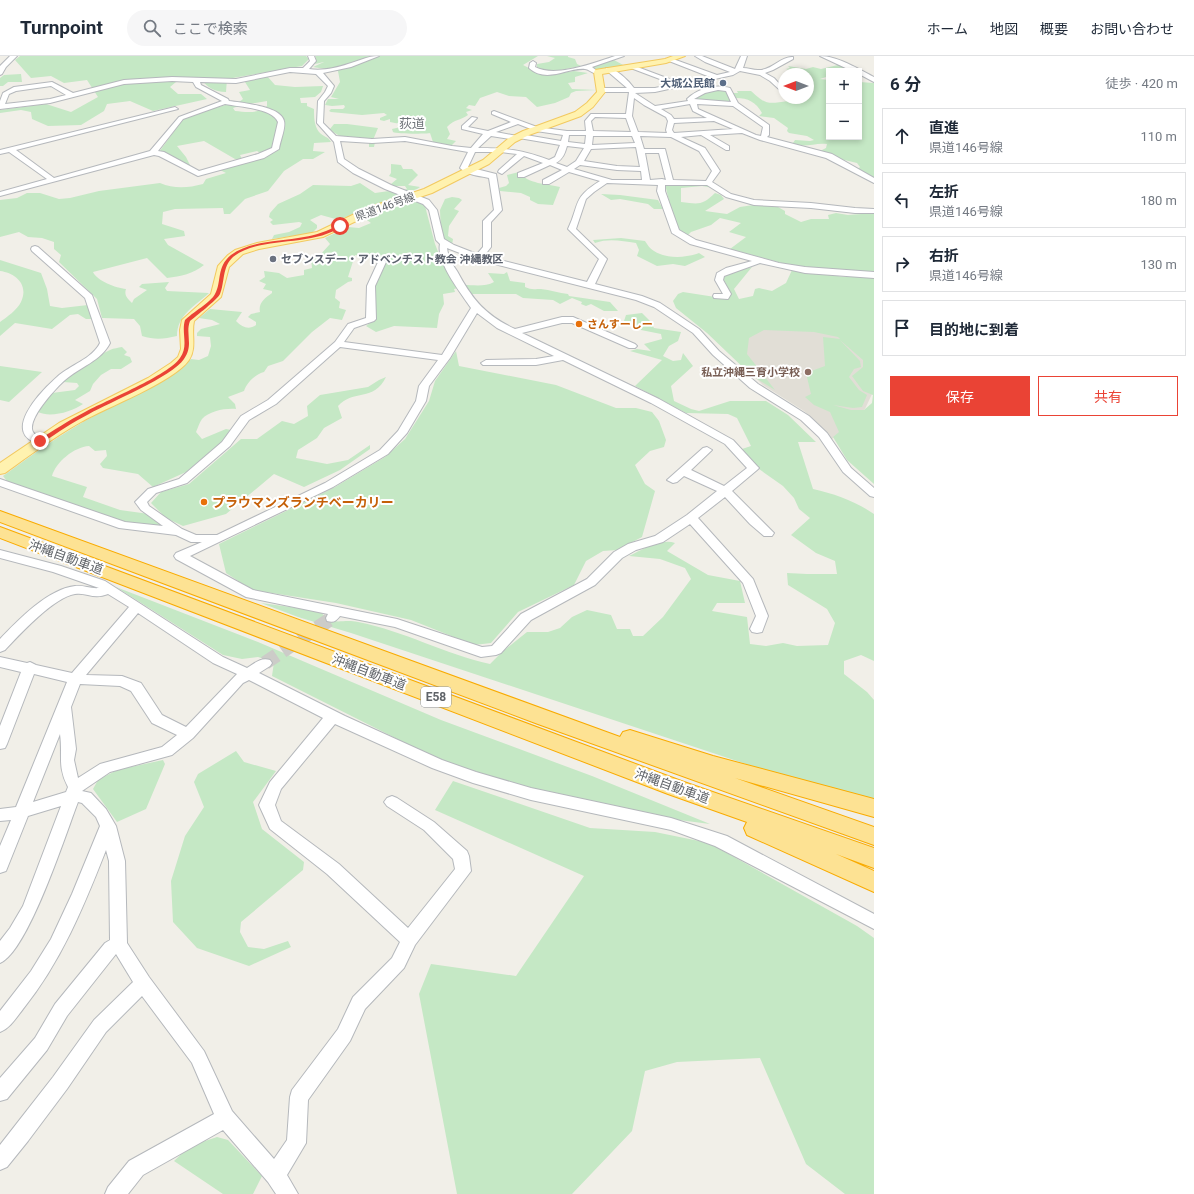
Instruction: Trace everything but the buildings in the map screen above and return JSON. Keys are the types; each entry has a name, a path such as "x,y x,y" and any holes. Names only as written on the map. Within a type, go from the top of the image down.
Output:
{"highway":[{"name":"沖縄自動車道","path":"0,516 534,716 707,779 874,836"},
{"name":"沖縄自動車道","path":"0,532 676,788 874,858"},
{"path":"534,716 566,718 713,764 874,808"},
{"path":"676,788 696,803 874,882"}],"main road":[{"path":"602,90 597,75 603,71 676,58"},
{"name":"県道146号線","path":"0,470 40,441 86,413 155,378 177,365 183,358 188,346 186,326 188,320 217,295 224,266 232,257 246,249 257,246 319,235 371,210 432,189 486,162 518,137 582,112 590,105 602,90"}],"street":[{"path":"0,73 3,66 14,56"},
{"path":"305,70 313,61 311,56"},
{"path":"71,95 52,84 14,89 6,94 0,107 50,101 124,82 172,79 236,81 272,73 305,70 318,72 349,66 376,56"},
{"path":"533,63 532,68 542,72 565,72 574,68 587,67 621,56"},
{"path":"698,56 719,66 737,70 760,72 770,69 791,58"},
{"path":"602,90 632,93 655,90 731,74 737,70 744,56"},
{"path":"823,56 851,68"},
{"path":"676,58 717,76"},
{"path":"719,66 722,58"},
{"path":"630,66 700,92"},
{"path":"587,67 603,71 628,84 632,93 629,116 632,129 636,134 640,148 646,181"},
{"path":"318,72 331,86 328,93 321,101 320,123 339,144 341,160 388,187 426,202 433,210 438,235 444,244 478,257 639,298 657,305 696,331 716,353 754,386 805,418 829,443 847,470 874,494"},
{"path":"760,72 771,79 778,86"},
{"path":"862,73 874,80"},
{"path":"196,80 198,86 226,100 225,102"},
{"path":"762,139 766,135 767,126 735,104 728,90 721,88 700,92 690,99 693,102 695,110 742,131 762,139 795,146 829,156 862,172 874,181"},
{"path":"632,93 668,116 671,121 669,130 672,135 702,150 716,171 708,183"},
{"path":"0,194 146,156 153,153 181,118 225,102 272,112 279,117 281,122 278,142 275,149 260,156 198,174 161,154 153,153"},
{"path":"654,108 693,102 735,104"},
{"path":"0,152 175,109"},
{"path":"494,113 536,129 567,133 672,135 742,131"},
{"path":"546,182 579,163 589,147 590,134 588,122 592,115 629,116"},
{"path":"474,118 464,127 465,129 589,147 640,148 662,151 666,182 661,191 675,231 693,242 759,260 805,270 874,274"},
{"path":"671,121 717,119"},
{"path":"688,121 726,148"},
{"path":"478,257 487,247 487,221 498,210 493,176 468,171 464,168 472,150 489,133 518,122"},
{"path":"521,175 558,159 562,153 567,133"},
{"path":"335,138 372,141 405,140 472,150 501,150 525,153 549,163 605,180 708,183 717,186 726,195 765,204 821,206 849,210 874,211"},
{"path":"502,172 525,153 537,149 545,141"},
{"path":"11,150 53,180"},
{"path":"579,163 617,168 644,169"},
{"path":"590,286 603,259 594,248 572,229 576,223 581,201 588,193 605,180"},
{"path":"444,244 443,250 445,258 461,287 476,308 500,326 516,332 655,401 729,442 754,468 691,518 659,539 632,547 618,555 591,582 526,617 496,650 481,652 397,623 334,614 250,594 180,556 206,545 329,485 384,452 402,433 421,401 424,386 445,358 476,308"},
{"path":"35,249 89,297 105,343 104,348 98,353 64,376 31,412 27,422 26,431 32,439 40,441"},
{"path":"717,296 725,297 727,294 719,280 720,275 726,270 752,265 759,260"},
{"path":"178,532 145,508 141,502 152,491 183,481 226,444 245,418 272,402 338,344 351,326 371,319 371,286 382,262"},
{"path":"516,332 562,320 573,320 632,346"},
{"path":"338,344 445,358"},
{"path":"486,363 536,362 566,357"},
{"path":"673,480 707,450"},
{"path":"683,471 725,491 768,533"},
{"path":"0,482 123,525 178,532 196,539 219,538"},
{"path":"691,518 749,582 762,616 757,629"},
{"path":"0,554 57,569 101,584 218,660 333,716 437,764 473,777 531,794 671,824 721,841 874,922"},
{"path":"0,647 21,625 60,596 72,590 86,590 97,593 109,589"},
{"path":"0,866 75,679 137,606"},
{"path":"0,662 30,667 75,679 122,681 136,688 157,719 188,734"},
{"path":"0,815 21,812 75,792 105,768 167,751 188,734 238,680 265,663"},
{"path":"0,744 30,667"},
{"path":"0,954 16,933 30,908 75,792 67,760 69,749 65,718 66,703"},
{"path":"333,716 275,786 267,805 275,825 333,869 409,940"},
{"path":"75,792 86,797 101,813 108,826 116,861 119,944 143,983 198,1057 225,1118 275,1175 288,1194"},
{"path":"275,1175 296,1143 299,1097 344,1035 359,1003 398,963 409,940 463,871 461,856 429,826 392,802"},
{"path":"0,1024 18,1002 47,960 74,910 108,826"},
{"path":"0,1092 40,1044 66,1004 110,948 119,944"},
{"path":"0,1160 56,1089 100,1026 143,983"},
{"path":"115,1194 136,1168 225,1118"}],"shaded area":[{"name":"私立沖縄三育小学校","path":"761,326 811,329 838,336 864,360 872,394 865,409 832,439 804,411 763,385 735,358 741,334"}],"green space":[{"path":"20,56 306,56 309,59 302,66 227,79 226,92 211,88 200,78 182,77 170,87 178,94 201,94 207,99 153,111 130,101 107,104 104,111 81,125 48,126 32,119 31,112 21,110 0,113 0,110 46,104 71,112 98,97 87,80 64,83 51,76 31,78 15,60"},
{"path":"315,56 538,56 523,65 537,72 561,73 574,71 588,73 575,77 575,82 568,83 572,89 597,90 576,91 571,93 569,97 555,103 537,107 526,97 509,96 497,92 480,98 475,106 469,105 466,108 472,110 466,112 468,115 452,122 447,127 450,134 447,139 456,141 451,146 433,142 430,133 395,133 392,129 401,127 400,124 390,122 390,119 384,121 380,120 380,118 387,115 384,113 362,115 329,111 331,109 343,109 345,107 344,105 325,105 328,99 339,99 331,97 340,82 338,71 313,67 324,62 315,64"},
{"path":"547,56 568,56 575,59 577,64 581,66 553,71 537,67 537,64 549,62 555,58"},
{"path":"614,60 625,66 596,70 590,67"},
{"path":"838,65 845,68 826,68 826,77 820,79 826,80 826,140 862,140 862,82 874,83 874,178 858,169 860,167 857,163 836,158 820,151 826,148 827,144 797,145 793,143 795,140 814,140 807,136 789,133 787,131 788,128 774,118 759,116 762,113 754,103 748,100 736,98 733,93 738,93 737,91 751,91 764,101 778,103 778,104 814,104 814,68 810,68 813,67 821,69"},
{"path":"21,74 22,82 8,82 3,86 0,86 0,78 4,75"},
{"path":"267,76 275,85 295,87 323,86 321,92 315,97 300,98 301,103 307,103 307,106 314,109 317,130 331,142 314,143 313,151 325,152 313,159 303,159 284,171 268,191 245,199 230,214 224,214 223,208 175,209 163,212 162,224 184,231 185,236 164,239 168,245 204,265 196,271 167,278 147,258 93,272 98,278 107,284 126,289 126,296 132,303 134,299 147,290 139,287 142,284 169,282 165,288 167,291 209,293 183,317 180,322 177,336 160,339 142,336 140,326 134,319 102,318 97,299 59,262 61,255 54,249 54,242 42,238 28,237 19,232 0,237 0,200 17,198 27,193 40,193 59,199 70,198 99,191 160,183 176,187 192,186 203,184 206,179 226,173 220,170 267,157 257,151 240,155 242,159 235,159 204,141 177,146 186,157 191,167 159,152 183,119 187,116 229,104 239,106 233,108 235,111 252,112 264,109 267,106 267,101 249,104 239,102 243,99 239,92 250,90 245,82"},
{"path":"719,89 726,90 733,103 694,99 701,93"},
{"path":"334,124 378,128 373,140 375,142 374,147 369,147 369,143 348,139 338,135 330,129"},
{"path":"391,164 401,165 403,169 412,169 418,175 408,185 420,187 408,191 404,190 407,189 405,186 393,186 391,184 397,179 389,176 391,173"},
{"path":"519,172 527,179 532,181 560,187 553,205 538,204 530,200 530,197 521,193 500,191 499,188 506,186 509,183 507,175"},
{"path":"360,183 375,193 389,191 401,196 366,208 339,220 321,215 310,220 317,225 317,228 312,233 272,239 274,235 289,232 300,227 302,223 299,222 273,225 270,222 273,220 269,217 270,213 278,204 300,194 313,185 351,186"},
{"path":"665,184 710,186 714,188 702,186 681,188 681,202 700,203 707,200 715,193 721,195 724,199 705,211 727,214 740,207 760,204 778,207 785,211 785,214 801,222 811,219 829,219 828,215 836,213 848,215 874,213 874,272 824,270 793,266 730,249 746,237 729,232 741,223 720,218 711,225 691,232 687,236 678,231"},
{"path":"601,194 658,200 663,209 654,209 648,204 620,199 611,200"},
{"path":"452,197 462,200 454,209 459,211 449,226 448,236 453,239 452,245 444,240 441,234 440,210 445,199"},
{"path":"411,200 425,206 435,244 442,262 439,262 443,263 458,288 454,289 455,292 443,294 444,304 439,314 437,328 394,326 376,332 366,326 374,320 375,284 385,259 355,255 348,277 352,278 352,281 336,290 335,298 340,302 339,308 346,310 342,320 330,318 312,332 283,361 268,366 264,372 252,379 244,391 228,397 235,404 236,409 218,411 205,416 199,424 196,432 202,439 226,429 231,430 222,442 186,472 153,487 138,474 103,468 100,464 107,456 106,450 95,451 89,446 77,449 66,456 54,471 52,476 87,487 83,497 120,510 149,514 162,524 157,527 125,523 7,481 3,476 80,424 104,410 157,385 181,369 191,359 199,360 208,356 211,346 210,337 197,336 197,333 201,329 220,324 212,320 199,318 210,309 242,312 236,321 246,328 256,325 256,322 248,317 251,314 260,312 261,303 272,293 272,291 263,289 266,284 259,281 265,277 264,271 279,273 287,278 304,275 304,270 312,268 311,258 320,255 330,244 325,238 348,227 359,228 371,223 364,218"},
{"path":"621,238 645,241 659,254 682,257 699,253 705,257 685,266 673,264 657,266 637,256 639,250 636,243 610,240 595,243 593,240"},
{"path":"0,260 41,273 47,289 50,306 62,308 88,305 92,319 86,319 78,314 70,315 52,329 15,323 0,336 0,322 17,308 23,296 23,290 20,281 16,277 0,271"},
{"path":"752,267 734,289 739,299 753,296 755,289 759,288 772,291 786,283 792,270 845,277 874,276 874,484 847,460 833,437 839,432 830,412 814,405 805,397 811,394 806,373 825,366 823,337 840,339 838,337 814,332 764,330 749,338 747,354 775,390 751,375 707,333 676,308 673,301 678,294 683,292 728,299 729,291 723,278 727,273","holes":["840,340 863,360 863,367 852,376 863,391 873,395 872,403 864,410 851,410 833,405 853,408 862,407 867,395 859,390 849,377 854,369 861,367 860,361"]},
{"path":"507,272 510,281 525,283 525,287 527,288 544,289 568,294 569,296 610,302 618,311 604,311 591,304 586,306 581,304 582,302 572,298 560,304 553,300 523,298 516,294 469,294 464,285 491,284 494,282 488,273 504,274"},
{"path":"642,313 650,321 654,328 681,332 678,341 669,346 663,356 673,361 681,360 683,353 693,366 671,386 674,401 699,411 730,401 766,401 788,415 816,442 798,442 813,489 845,498 874,514 874,661 861,655 844,661 844,674 867,692 874,700 874,799 749,765 351,633 298,617 261,603 320,611 333,621 352,621 375,626 473,660 490,664 502,652 527,632 548,632 560,628 572,617 587,610 611,615 617,629 630,629 633,636 643,636 663,617 691,579 685,568 660,559 629,556 652,545 670,542 675,543 667,551 708,575 740,581 745,603 717,603 712,611 747,617 750,644 766,646 783,643 797,646 828,645 835,623 827,609 788,585 787,573 837,574 835,561 816,553 791,535 810,518 799,509 794,498 783,486 759,469 742,449 751,446 737,418 728,414 686,413 635,386 662,360 630,351 637,349 651,351 644,344 662,339 661,334 641,330 624,321 626,315"},
{"path":"122,347 127,352 124,355 130,357 132,362 121,369 111,369 101,375 93,384 90,391 75,400 83,404 67,412 43,414 38,412 52,393 75,390 79,386 77,383 63,382 72,375 105,352"},
{"path":"456,351 459,366 556,385 616,408 636,408 652,412 659,421 666,440 664,447 650,451 635,465 645,484 655,491 642,537 617,550 603,551 586,561 574,585 518,612 491,643 474,645 411,620 336,603 252,590 226,573 219,544 335,487 385,457 405,439 429,401 435,381"},
{"path":"0,366 42,372 9,402 0,400"},
{"path":"386,377 376,390 344,401 338,406 342,418 324,428 317,438 298,450 296,458 327,464 348,460 370,445 370,449 340,470 304,487 274,474 226,514 183,526 166,518 151,503 161,492 189,484 241,439 257,439 282,421 294,424 308,416 307,406 320,395 368,387"},
{"path":"116,587 258,642 441,720 592,776 710,824 671,819 532,789 439,760 272,676 274,662 258,657 242,659 223,655"},
{"path":"236,751 244,762 276,771 253,802 262,829 304,862 303,870 241,922 240,932 248,947 264,949 288,941 291,947 249,966 197,948 173,922 171,881 185,836 204,807 194,782 198,774"},
{"path":"163,760 165,764 146,809 117,822 93,789 98,780 117,770"},
{"path":"453,781 590,828 655,832 709,843 857,926 874,938 874,1194 845,1194 806,1164 760,1058 677,1062 645,1071 632,1131 572,1194 457,1194 419,994 431,964 516,976 584,876 435,810"},
{"path":"217,1137 228,1140 262,1176 253,1194 223,1194 174,1161 190,1146"}],"tunnel":[{"path":"265,663 332,618"}],"place":[{"name":"大城公民館","path":"723,83"},
{"name":"セブンスデー・アドベンチスト教会 沖縄教区","path":"273,259"},
{"name":"さんすーしー","path":"579,324"},
{"name":"私立沖縄三育小学校","path":"808,372"},
{"name":"プラウマンズランチベーカリー","path":"204,502"}],"district":[{"name":"荻道","path":"412,123"}],"route":[{"path":"40,441 86,413 155,378 177,365 183,358 188,346 186,326 188,320 217,295 224,266 238,252 257,246 319,235 340,226"}]}
